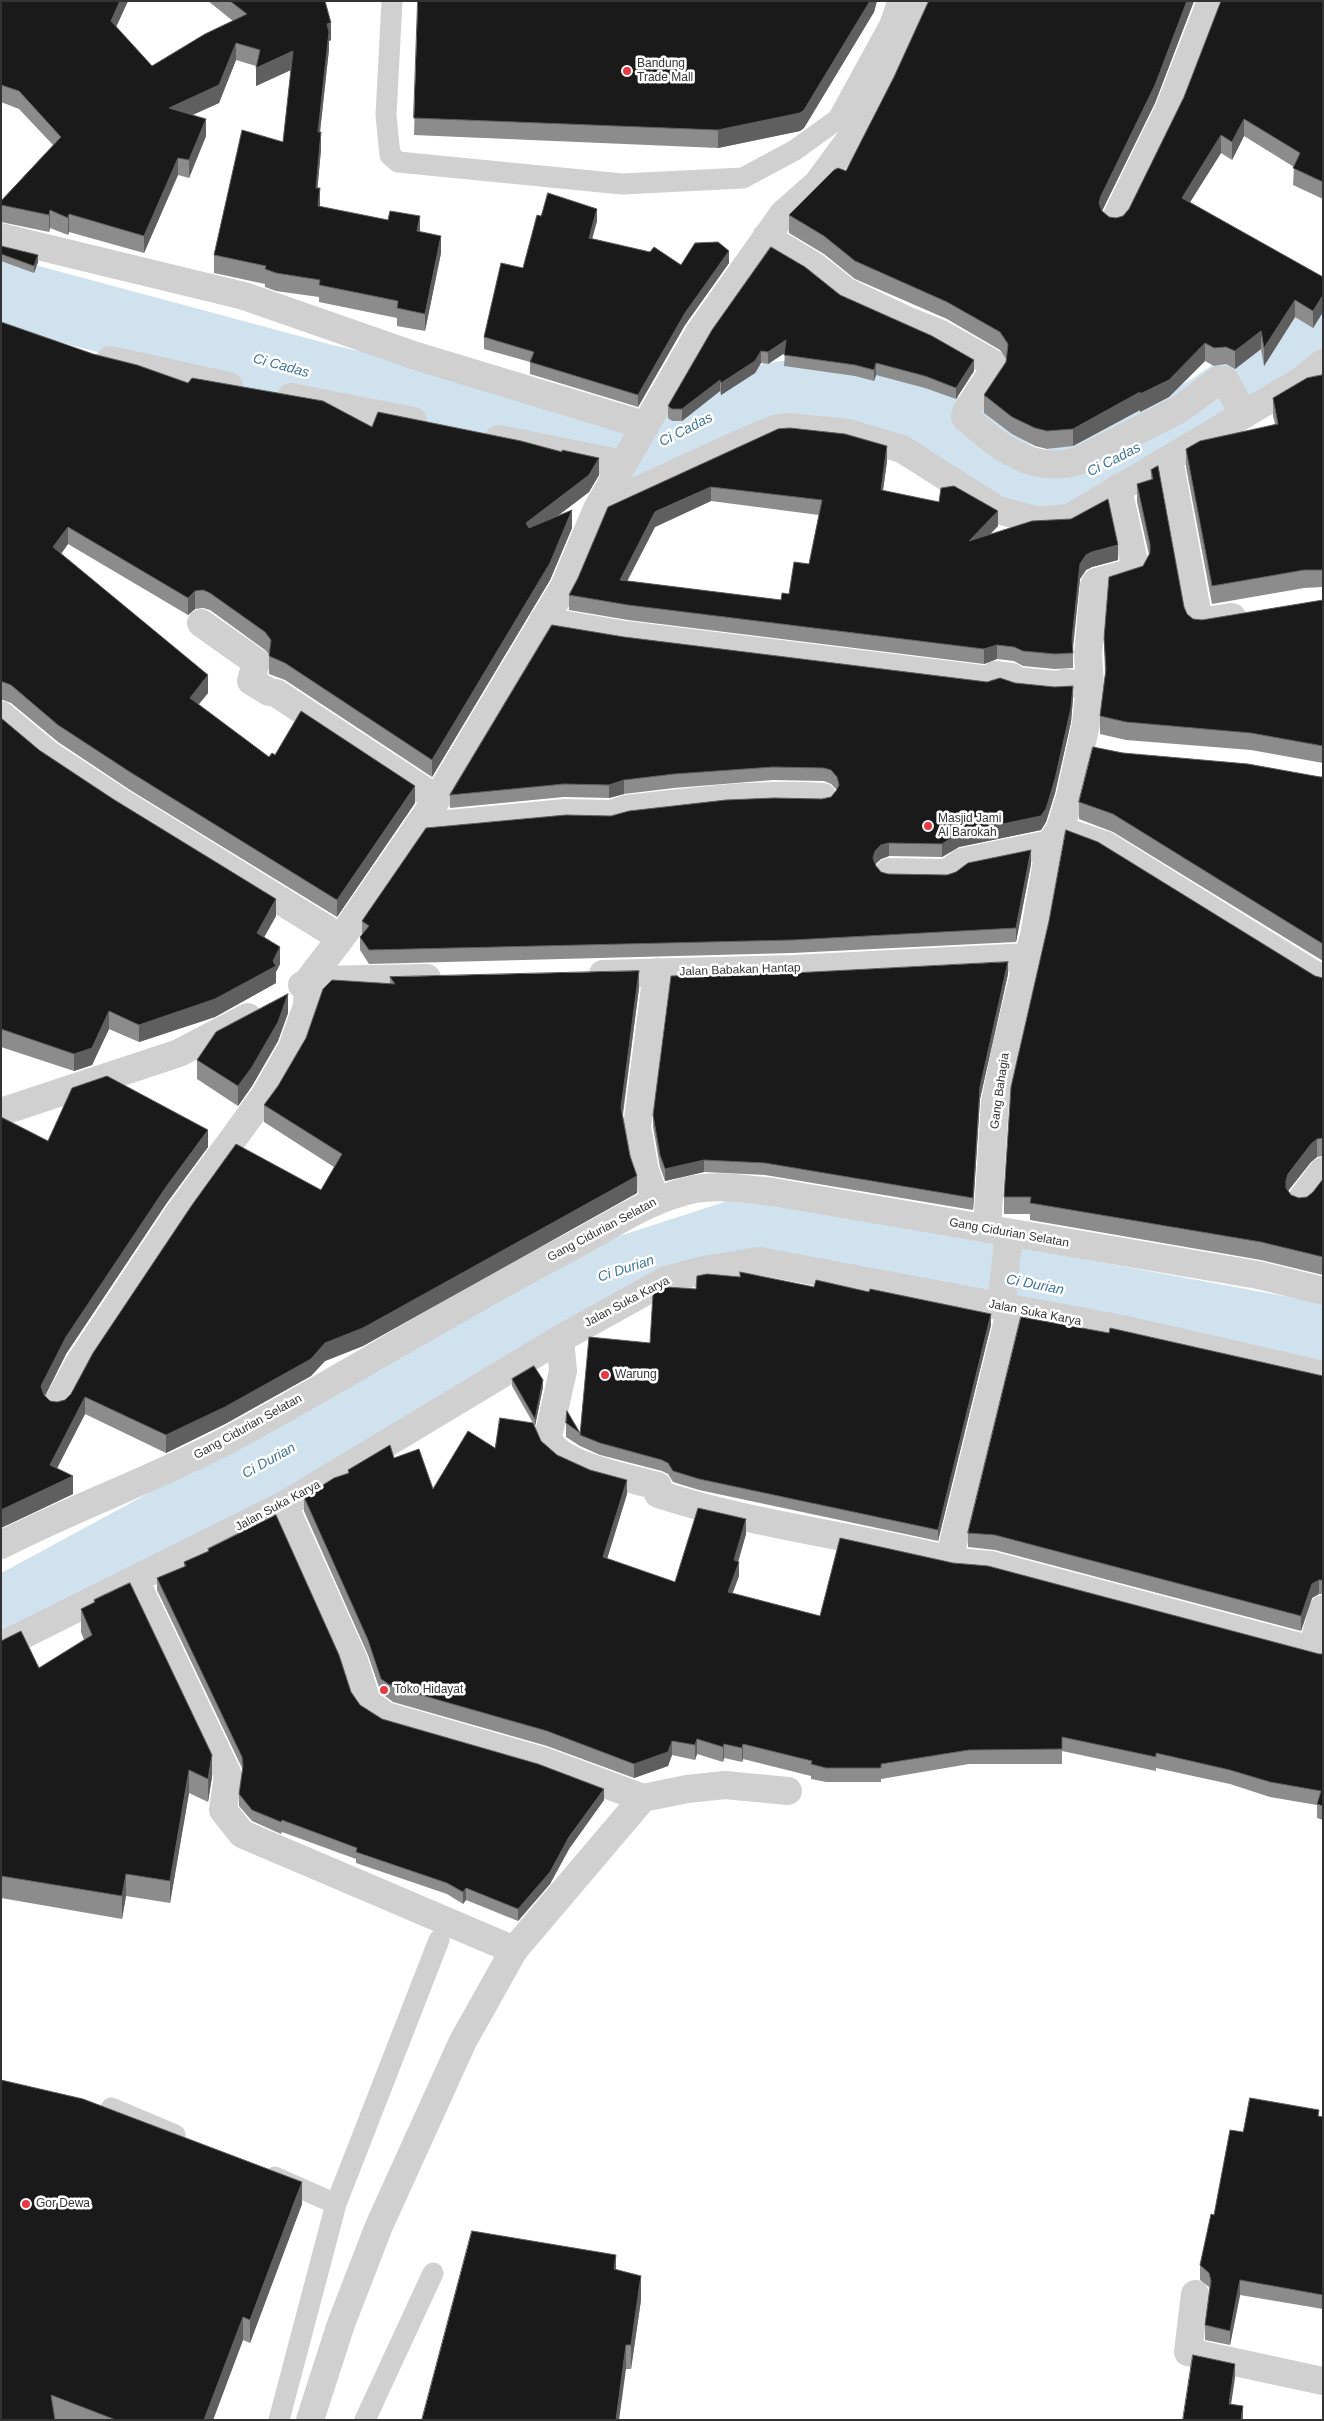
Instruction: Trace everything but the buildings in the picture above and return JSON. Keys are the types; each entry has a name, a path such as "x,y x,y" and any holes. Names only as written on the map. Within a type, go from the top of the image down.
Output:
{"street":[{"path":"57,1404 80,1362 180,1214 265,1094 292,1048 307,1006 313,980 341,938 424,827 437,798 564,587 597,509 699,333 783,214 817,184 865,119 920,1"},
{"path":"1114,220 1169,109 1211,1"},
{"path":"1,237 258,300 416,356 643,427"},
{"path":"766,237 814,266 847,292 906,320 939,333 992,363 993,371 966,412 965,417 1004,449 1034,463 1061,467 1078,462 1180,409 1220,380 1225,380 1237,403"},
{"path":"89,354 208,382 435,425"},
{"path":"604,506 728,448 774,429 790,427 848,433 902,449 998,510 1039,521 1069,518 1169,459 1237,403 1299,382 1323,363"},
{"path":"479,434 626,459"},
{"path":"1169,459 1199,622 1258,612"},
{"path":"1028,956 1055,837 1094,749 1088,655 1094,586 1096,582 1133,572 1135,566 1118,488"},
{"path":"544,621 626,635 989,680 994,675 1056,686 1065,683 1090,685"},
{"path":"201,623 256,662 251,680 330,726 437,798"},
{"path":"1,714 50,755 122,803 341,938"},
{"path":"424,827 504,821 565,813 611,814 626,809 785,794 823,797"},
{"path":"889,872 947,873 962,862 1055,837 1105,845 1323,980"},
{"name":"Jalan Babakan Hantap","path":"579,974 793,969 1028,956"},
{"name":"Gang Bahagia","path":"949,1560 1005,1304 996,1102 1006,1048 1028,956"},
{"path":"656,972 637,1127 645,1171 656,1201"},
{"path":"1,1112 179,1053 313,980 453,978"},
{"path":"1301,1200 1323,1171"},
{"name":"Gang Cidurian Selatan","path":"1,1545 32,1529 143,1482 231,1438 507,1280 656,1201 695,1189 728,1186 773,1192 1002,1234 1258,1275 1323,1291"},
{"name":"Jalan Suka Karya","path":"1,1646 284,1505 560,1339 666,1280 703,1270 758,1261 1005,1304 1323,1375"},
{"path":"560,1339 563,1371 548,1436 551,1446 572,1462 658,1486 658,1494 750,1520 949,1560 991,1565 1317,1652 1323,1609"},
{"path":"284,1505 354,1661 369,1704 386,1716 543,1761 643,1798 687,1789 725,1785 788,1792"},
{"path":"135,1580 228,1775 223,1810 242,1834 514,1950"},
{"path":"310,2420 341,2324 379,2226 463,2041 514,1950 643,1798"},
{"path":"1194,2294 1188,2352 1323,2381"}],"lane":[{"path":"392,1 386,115 390,155 398,162 622,184 743,178 795,150 838,119 890,24 898,1"},
{"path":"279,2420 336,2204 439,1940"},
{"path":"111,2108 192,2142"},
{"path":"255,2169 336,2204"},
{"path":"365,2420 433,2273"}],"waterway":[{"name":"Ci Cadas","path":"1,291 321,377 647,453 737,404 782,395 860,398 954,431 1032,488 1088,475 1208,409 1323,332"},
{"name":"Ci Durian","path":"1,1612 174,1518 584,1283 745,1231 1323,1338"}],"place":[{"name":"Bandung Trade Mall","path":"627,71"},
{"name":"Masjid Jami Al Barokah","path":"928,826"},
{"name":"Warung","path":"605,1375"},
{"name":"Toko Hidayat","path":"384,1690"},
{"name":"Gor Dewa","path":"26,2204"}]}
